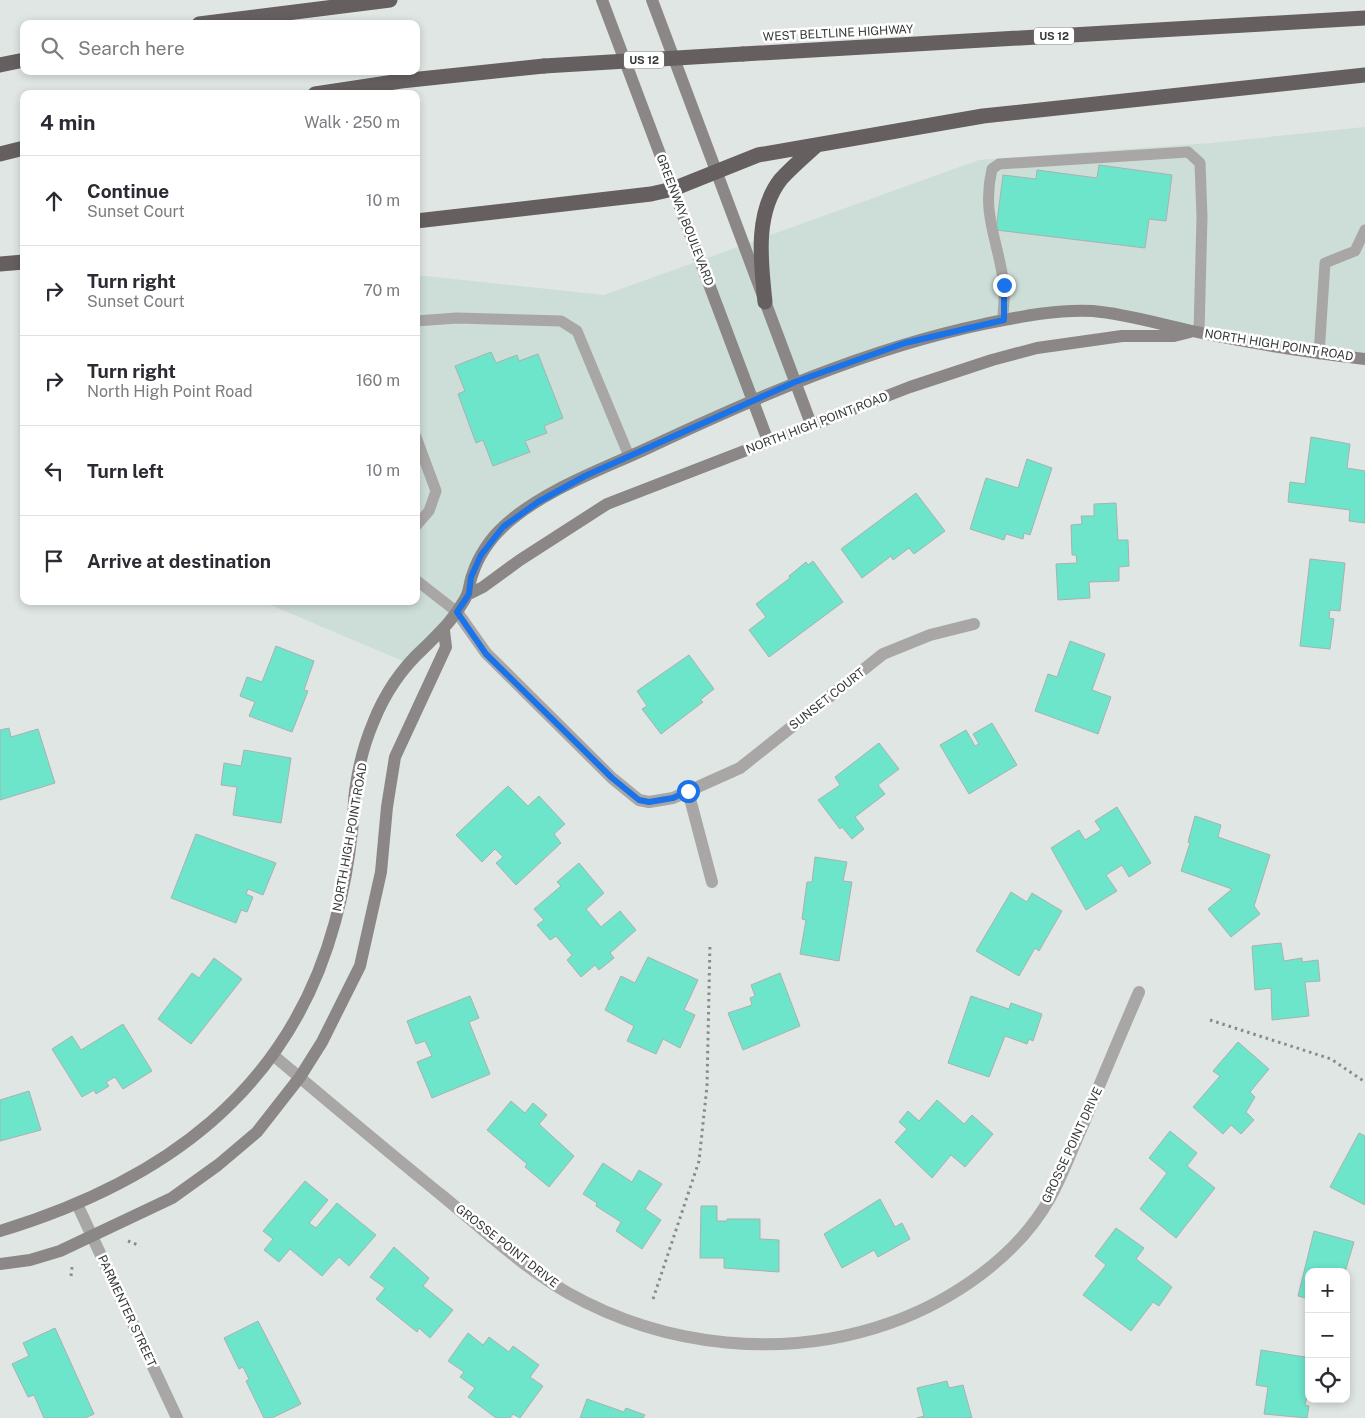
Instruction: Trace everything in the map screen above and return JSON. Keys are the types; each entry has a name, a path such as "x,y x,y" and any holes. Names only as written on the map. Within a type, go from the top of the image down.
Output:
{"highway":[{"path":"231,20 390,0"},
{"name":"WEST BELTLINE HIGHWAY","path":"341,90 401,81 544,66 1365,18"},
{"path":"0,65 20,61"},
{"path":"420,221 651,194 673,189 758,155 1020,110 1365,75"},
{"path":"765,302 761,244 767,210 781,180 817,145"},
{"path":"0,154 20,149"},
{"path":"0,264 20,262"}],"street":[{"name":"GREENWAY BOULEVARD","path":"602,0 768,441"},
{"path":"652,0 811,424"},
{"name":"NORTH HIGH POINT ROAD","path":"0,1231 77,1204 154,1166 222,1114 273,1055 313,984 335,921 352,835 356,785 371,726 387,692 421,650 444,631 469,594 471,577 481,555 503,527 538,502 585,476 752,399 795,382 905,343 1004,320 1042,314 1091,311 1143,318 1195,332 1319,354 1365,359"},
{"name":"NORTH HIGH POINT ROAD","path":"469,594 484,587 528,554 607,504 910,387 1016,353 1122,336 1174,336 1195,332"},
{"name":"SUNSET COURT","path":"457,612 486,654 612,778 639,800 649,802 673,798 740,768 883,654 930,635 974,624"},
{"path":"0,1264 37,1258 60,1251 172,1198 218,1165 257,1132 300,1078 322,1042 360,966 381,872 387,807 395,757 446,647 444,631"},
{"path":"688,791 712,882"},
{"name":"GROSSE POINT DRIVE","path":"273,1055 526,1264 568,1292 614,1316 672,1334 706,1341 754,1345 803,1342 856,1335 903,1319 946,1298 985,1270 1017,1243 1050,1199 1139,992"},
{"name":"PARMENTER STREET","path":"77,1204 177,1418"}],"lane":[{"path":"1004,320 1004,285 990,225 988,187 992,169 999,164 1188,152 1200,163 1202,217 1195,332"},
{"path":"1319,354 1325,263 1355,251 1365,230"},
{"path":"420,321 457,318 561,321 578,331 629,456"},
{"path":"420,448 436,491 428,511 420,521"},
{"path":"420,583 457,612"}],"path":[{"path":"653,1300 699,1161 707,1086 710,943"},
{"path":"1210,1020 1331,1059 1365,1082"},
{"path":"128,1240 138,1245"},
{"path":"71,1276 72,1267"}],"shaded area":[{"path":"1365,127 1365,359 1143,318 1042,314 838,366 538,502 481,555 469,594 410,664 270,605 420,605 420,275 604,295 979,160 1211,143"}],"building":[{"path":"1099,165 1172,175 1166,221 1149,219 1145,248 996,230 1003,175 1036,179 1037,170 1097,178"},
{"path":"491,352 496,363 517,355 519,361 538,354 563,418 544,426 547,433 525,441 530,452 493,466 483,440 476,443 458,394 465,391 455,366"},
{"path":"1311,437 1350,444 1347,468 1365,471 1365,523 1349,521 1350,510 1288,502 1290,482 1305,484"},
{"path":"1027,459 1052,468 1030,535 1024,533 1023,539 1006,534 1004,540 970,529 986,478 1018,488"},
{"path":"916,493 945,531 914,554 909,548 893,560 891,556 862,578 841,549"},
{"path":"1116,503 1118,540 1128,540 1129,566 1119,567 1119,581 1089,582 1090,598 1058,600 1056,564 1077,563 1076,555 1072,555 1071,525 1082,524 1081,516 1094,516 1094,504"},
{"path":"1310,559 1345,563 1340,611 1330,610 1329,618 1334,619 1330,649 1300,646"},
{"path":"813,561 843,602 769,657 749,630 766,617 756,604 790,578 789,576 806,562 808,565"},
{"path":"1070,641 1105,654 1092,690 1111,697 1098,734 1035,711 1048,674 1057,677"},
{"path":"276,646 314,661 304,690 308,691 292,732 249,716 255,702 240,696 247,677 262,682"},
{"path":"689,655 714,689 700,700 703,702 661,734 642,709 647,706 637,691"},
{"path":"992,723 1017,765 969,794 940,745 966,730 975,746 979,744 973,734"},
{"path":"9,728 11,737 38,729 55,783 0,800 0,730"},
{"path":"879,743 899,769 878,785 885,794 855,817 864,829 852,839 842,827 840,829 818,800 840,785 835,777"},
{"path":"244,750 291,758 281,823 233,815 237,787 221,785 224,763 241,766"},
{"path":"508,786 528,806 539,796 565,824 554,834 561,843 516,885 496,863 503,857 495,849 482,862 456,835"},
{"path":"1117,807 1151,863 1129,877 1122,865 1106,875 1117,891 1086,910 1051,848 1079,830 1085,840 1101,830 1095,821"},
{"path":"1195,816 1221,825 1218,837 1270,855 1254,906 1260,914 1231,937 1208,909 1232,889 1181,871 1190,843 1188,842"},
{"path":"196,834 276,863 263,895 248,889 246,894 253,897 247,912 241,910 236,923 171,898"},
{"path":"815,857 847,862 843,881 852,882 839,961 800,954 806,920 802,919 807,882 812,882"},
{"path":"579,863 604,893 586,909 601,927 620,911 636,930 610,953 614,958 599,970 595,965 581,977 567,960 572,955 556,936 550,940 537,925 544,920 534,909 561,886 557,882"},
{"path":"1011,892 1027,902 1032,893 1062,911 1039,951 1035,948 1019,976 976,951"},
{"path":"1281,943 1284,961 1302,958 1302,962 1318,960 1320,981 1305,982 1309,1016 1272,1020 1271,988 1255,990 1252,946"},
{"path":"648,957 698,980 684,1010 695,1015 680,1048 663,1039 656,1054 627,1041 634,1026 605,1010 621,976 635,983"},
{"path":"214,958 242,979 191,1044 158,1019 192,973 199,978"},
{"path":"780,973 800,1026 743,1050 728,1013 752,1005 750,998 755,996 751,985"},
{"path":"470,996 479,1018 469,1022 490,1074 432,1098 417,1062 432,1056 425,1041 416,1044 407,1021"},
{"path":"971,996 1009,1009 1011,1003 1042,1014 1033,1041 1029,1039 1027,1044 1005,1036 989,1077 948,1063"},
{"path":"123,1024 152,1071 123,1089 115,1077 106,1082 109,1086 96,1094 94,1090 82,1097 52,1049 72,1036 81,1050"},
{"path":"1238,1042 1269,1069 1250,1092 1255,1097 1246,1112 1254,1120 1241,1134 1231,1125 1223,1134 1193,1107 1220,1076 1213,1071"},
{"path":"29,1091 41,1130 0,1141 0,1100"},
{"path":"937,1100 964,1124 972,1115 993,1134 965,1167 951,1155 932,1178 895,1142 907,1129 899,1122 908,1111 919,1121"},
{"path":"511,1101 525,1113 533,1103 547,1115 539,1124 574,1156 549,1187 525,1167 527,1164 487,1130"},
{"path":"1170,1131 1197,1153 1187,1166 1215,1188 1176,1238 1140,1209 1167,1173 1149,1158"},
{"path":"1359,1133 1365,1136 1365,1205 1330,1187"},
{"path":"603,1163 632,1182 639,1170 662,1184 645,1209 661,1220 642,1249 616,1231 621,1222 596,1206 597,1203 583,1194"},
{"path":"305,1181 328,1200 309,1223 316,1228 337,1203 376,1235 349,1266 339,1257 322,1276 290,1249 279,1262 264,1250 273,1239 263,1231"},
{"path":"880,1199 895,1227 902,1223 910,1239 878,1257 874,1250 842,1268 824,1234"},
{"path":"701,1206 717,1206 717,1221 727,1221 727,1219 760,1219 760,1239 779,1240 779,1272 724,1268 724,1258 700,1258"},
{"path":"1116,1228 1144,1248 1136,1259 1172,1287 1159,1306 1153,1302 1131,1331 1083,1295 1106,1265 1095,1256"},
{"path":"1314,1231 1354,1242 1346,1268 1305,1268 1305,1298 1298,1296"},
{"path":"394,1247 429,1278 423,1286 453,1310 430,1338 419,1328 417,1332 376,1299 385,1288 370,1277"},
{"path":"258,1321 301,1404 272,1418 264,1418 246,1381 249,1379 243,1367 239,1369 224,1338"},
{"path":"55,1328 94,1414 85,1418 44,1418 34,1395 28,1397 12,1364 29,1356 23,1343"},
{"path":"468,1333 483,1345 489,1337 509,1352 513,1346 539,1365 530,1377 543,1386 520,1418 513,1414 510,1418 496,1418 468,1397 475,1388 460,1377 464,1372 448,1361"},
{"path":"1261,1350 1305,1357 1305,1405 1309,1406 1307,1418 1264,1414 1268,1387 1256,1385"},
{"path":"947,1381 949,1388 963,1385 972,1418 917,1418 924,1416 917,1388"},
{"path":"587,1399 624,1412 626,1408 645,1415 643,1418 580,1418"}],"route":[{"path":"688,791 673,798 649,802 639,800 612,778 486,654 457,612 469,594 471,577 481,555 503,527 538,502 585,476 752,399 905,343 1004,320 1004,285"}]}
